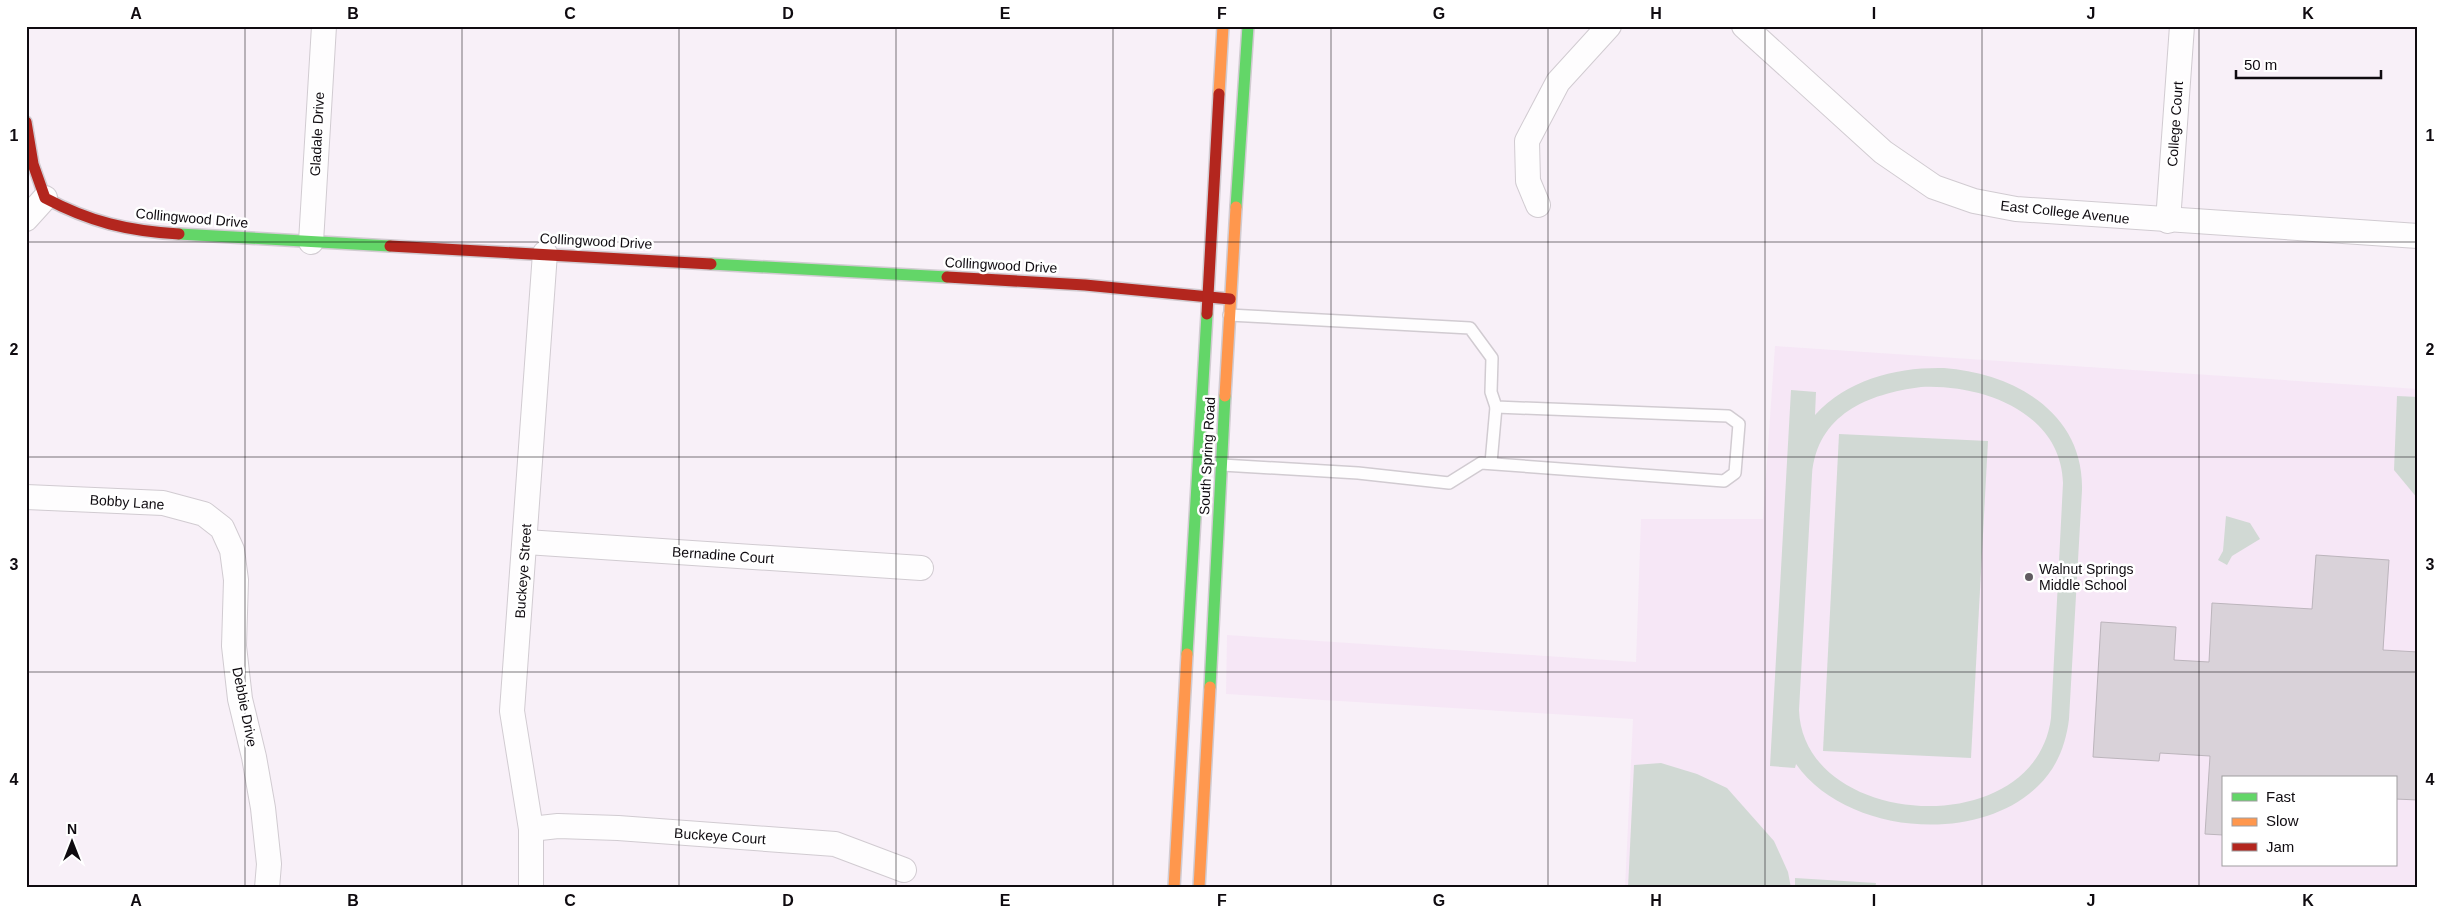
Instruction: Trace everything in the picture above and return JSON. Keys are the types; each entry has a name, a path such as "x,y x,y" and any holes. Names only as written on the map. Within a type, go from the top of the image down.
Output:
{"main road":[{"name":"South Spring Road","path":"1174,888 1223,26"},
{"name":"South Spring Road","path":"1199,888 1229,315 1248,26"},
{"path":"26,122 33,164 45,198"},
{"name":"Collingwood Drive","path":"45,198 72,212 108,225 167,232 311,242 545,253 1085,285 1230,299"},
{"path":"1198,456 1222,461"}],"street":[{"name":"Gladale Drive","path":"311,242 324,26"},
{"path":"1538,205 1528,181 1527,141 1558,82 1609,26"},
{"name":"East College Avenue","path":"1744,26 1884,152 1934,187 1974,200 2016,209 2168,221 2418,236"},
{"name":"College Court","path":"2168,221 2182,26"},
{"path":"26,219 45,198"},
{"name":"Buckeye Street","path":"531,888 531,829 512,710 526,542 545,253"},
{"name":"Bobby Lane","path":"26,496 163,503 204,514 222,528"},
{"name":"Debbie Drive","path":"222,528 232,550 236,580 234,646 240,698 254,757 263,808 269,864 267,888"},
{"name":"Bernadine Court","path":"526,542 920,568"},
{"name":"Buckeye Court","path":"531,829 558,826 618,828 835,844 904,870"}],"lane":[{"path":"1229,315 1470,328 1492,358 1491,392 1496,407 1491,464"},
{"path":"1222,461 1449,482 1481,463 1724,481 1734,472 1740,424 1728,416 1496,407"}],"shaded area":[{"name":"Walnut Springs Middle School","path":"1775,346 2418,389 2418,888 1625,888 1633,719 1226,694 1227,635 1636,662 1641,519 1763,519"},
{"path":"1926,368 1970,371 1995,378 2019,388 2040,402 2057,418 2071,439 2079,463 2082,490 2069,719 2063,746 2045,779 2012,805 1981,818 1948,824 1912,824 1878,818 1846,805 1818,788 1796,764 1795,768 1770,766 1791,390 1816,392 1815,415 1842,392 1858,384 1891,373","holes":["1921,387 1945,387 1992,397 2014,407 2033,421 2049,438 2059,458 2063,483 2051,718 2036,759 2005,787 1965,802 1920,806 1876,798 1838,779 1810,750 1799,710 1812,475 1816,454 1824,436 1835,422 1848,411 1882,395 1901,390"]},
{"path":"2397,396 2418,397 2418,499 2394,470"},
{"path":"1839,434 1988,441 1971,758 1823,751"},
{"path":"2226,516 2250,523 2260,539 2232,556 2227,565 2218,560 2223,551"},
{"path":"1661,763 1697,774 1727,788 1774,841 1788,872 1791,888 1628,888 1634,765"},
{"path":"1795,878 1876,883 1875,888 1795,888"}],"building":[{"name":"Walnut Springs Middle School","path":"2316,555 2389,560 2383,650 2418,652 2418,800 2396,799 2396,776 2222,776 2222,835 2205,834 2210,756 2160,753 2159,761 2093,757 2101,622 2176,627 2174,660 2209,662 2212,603 2312,609"}],"traffic: fast":[{"path":"1236,207 1248,26"},
{"path":"179,234 390,246"},
{"path":"711,264 947,277"},
{"path":"1187,654 1207,314"},
{"path":"1210,687 1225,396"}],"traffic: slow":[{"path":"1219,94 1223,26"},
{"path":"1225,396 1236,207"},
{"path":"1174,888 1187,654"},
{"path":"1199,888 1210,687"}],"traffic: jam":[{"path":"1207,314 1219,94"},
{"path":"26,122 33,164 45,198 78,213 110,224 160,233 179,234"},
{"path":"390,246 711,264"},
{"path":"947,277 1085,285 1230,299"}],"place":[{"name":"Walnut Springs Middle School","path":"2029,577"}]}
